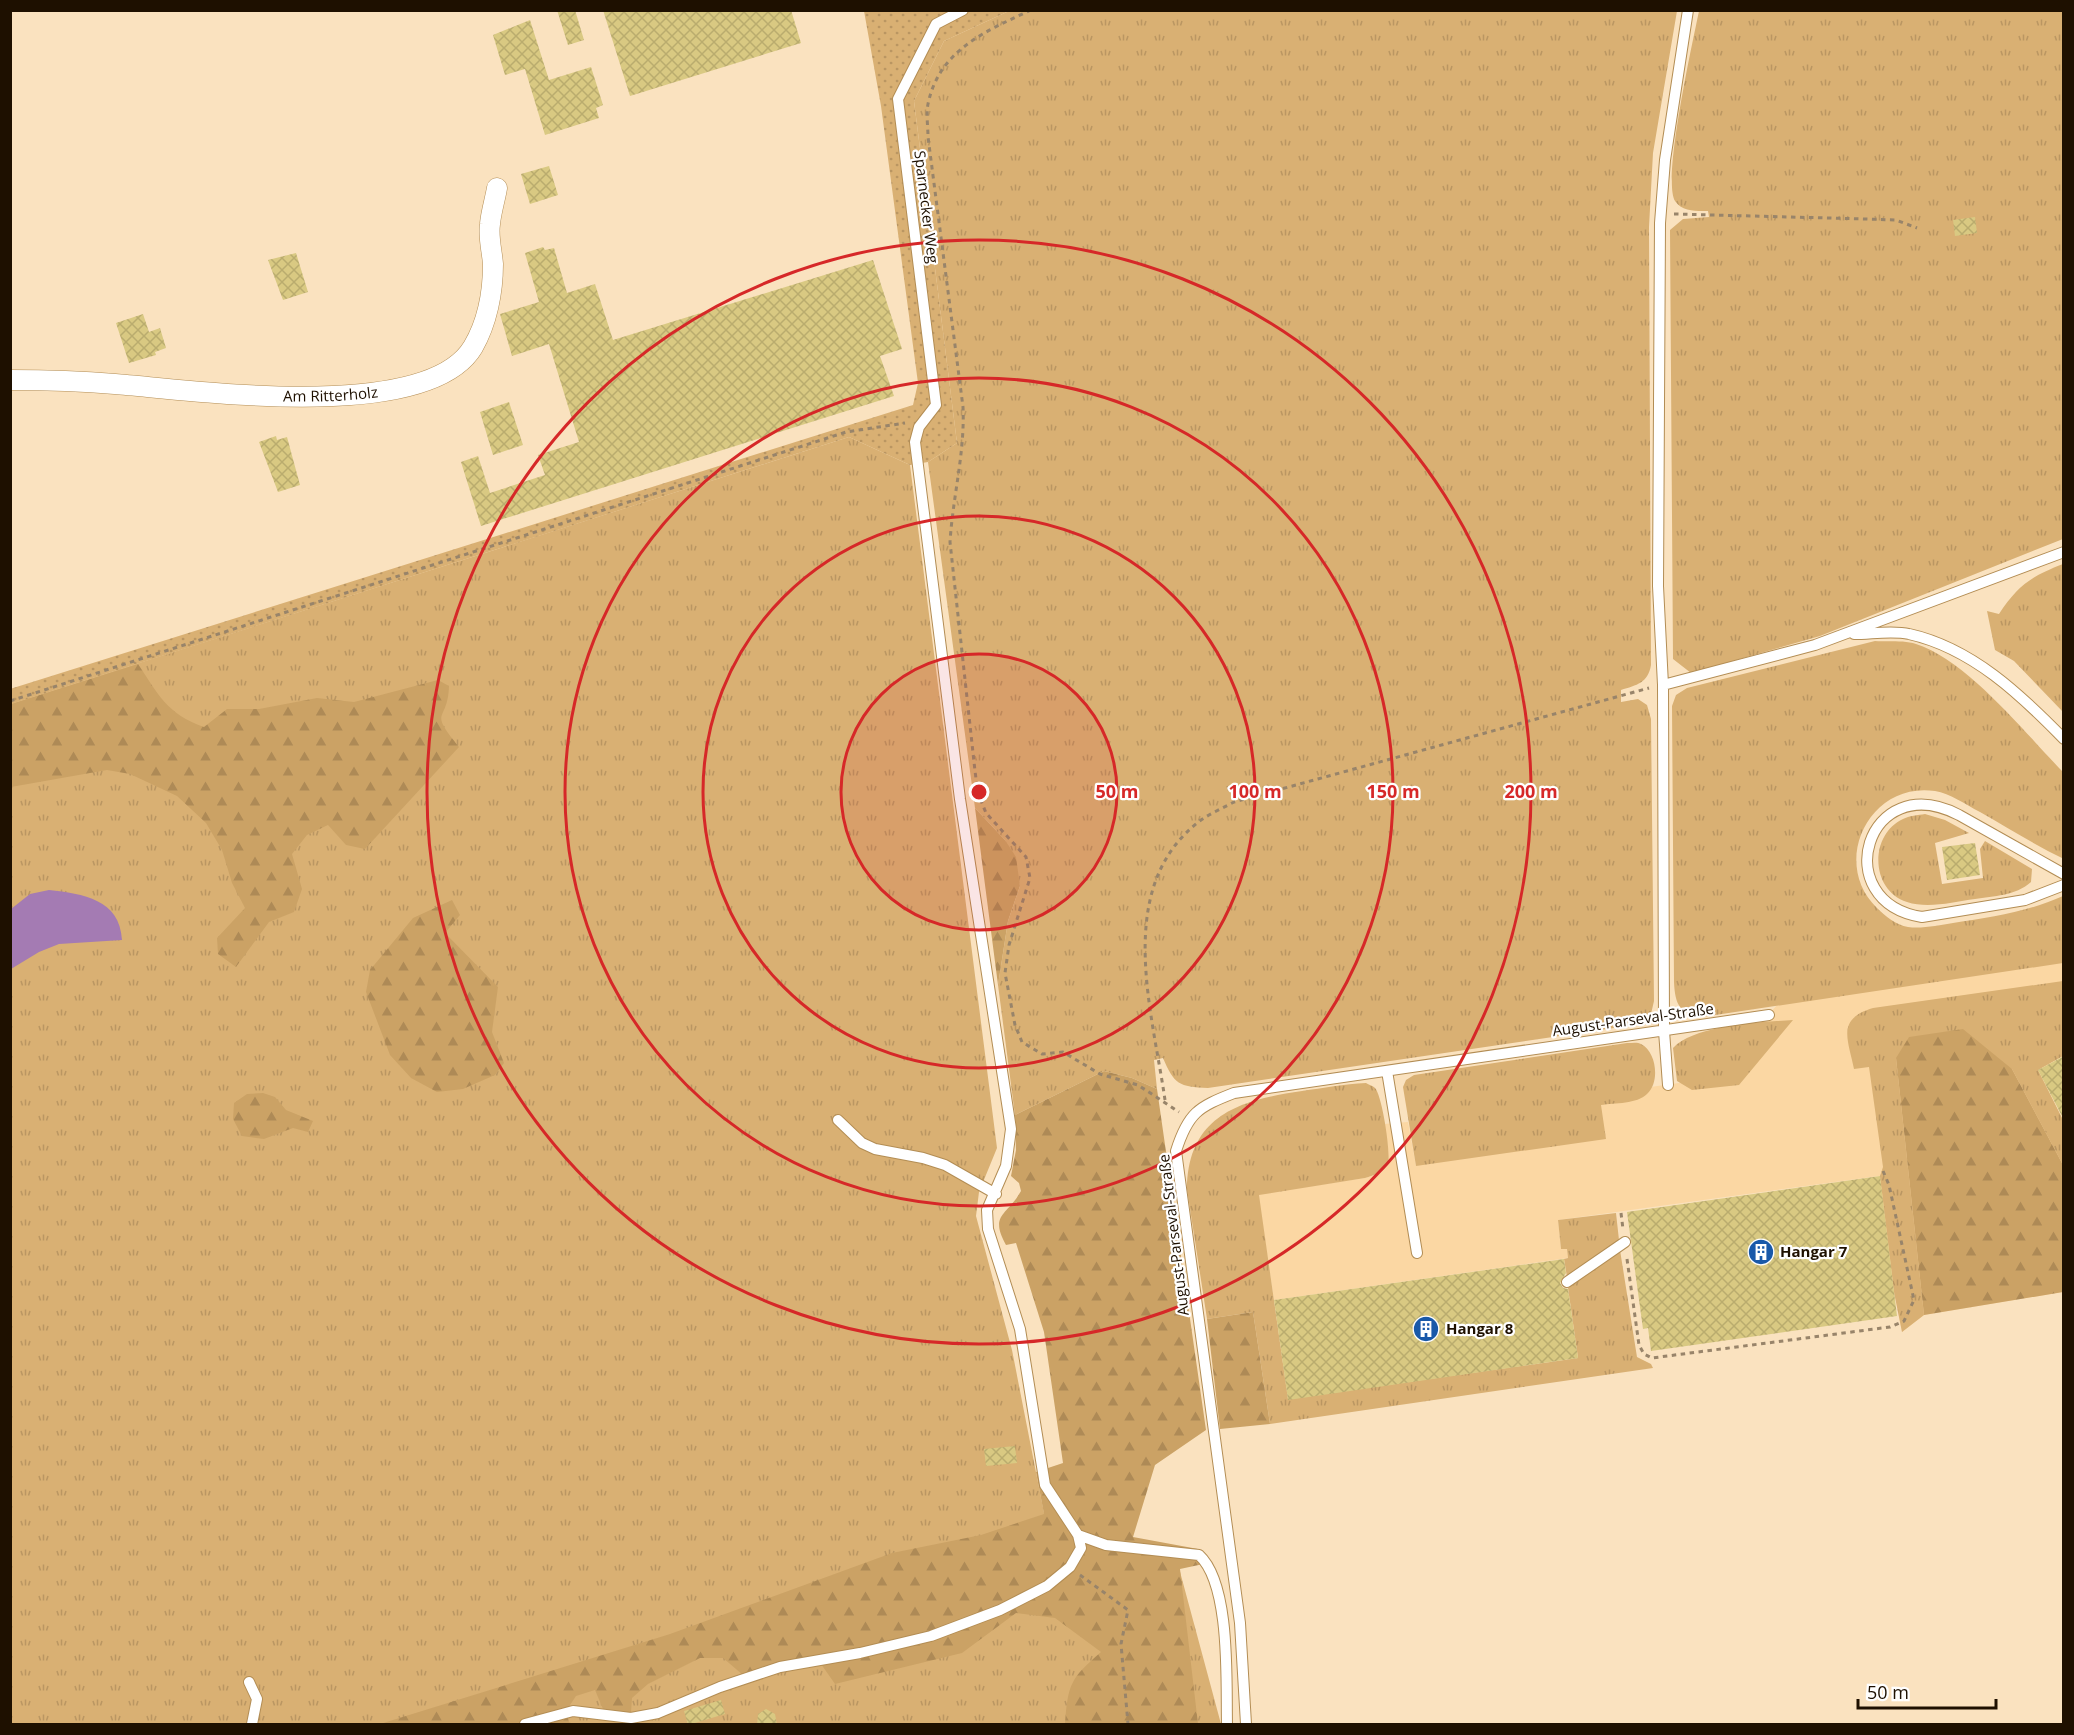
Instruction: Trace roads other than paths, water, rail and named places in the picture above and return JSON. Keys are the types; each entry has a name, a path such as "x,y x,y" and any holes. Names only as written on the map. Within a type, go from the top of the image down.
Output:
{"street":[{"name":"Am Ritterholz","path":"10,380 112,384 264,397 366,394 432,381 454,369 473,348 488,313 493,266 489,226 497,188"}],"lane":[{"name":"Sparnecker Weg","path":"963,10 936,24 898,99 936,405 919,427 915,442 917,464 960,799 1011,1129 1006,1166 996,1194"},
{"path":"1668,1085 1664,1031 1662,685 1658,586 1661,213 1666,149 1688,10"},
{"path":"1662,685 1815,645 2064,552"},
{"path":"1845,634 1908,634 1944,646 1995,676 2026,701 2064,739"},
{"path":"2064,874 1942,806 1927,802 1910,804 1894,812 1871,838 1867,871 1880,896 1906,915 1922,917 2025,900 2064,885"},
{"name":"August-Parseval-Straße","path":"1246,1725 1240,1623 1176,1151 1182,1131 1190,1120 1201,1106 1234,1093 1769,1015"},
{"path":"1387,1071 1417,1253"},
{"path":"525,1725 573,1711 630,1718 658,1713 720,1687 780,1667 860,1653 931,1636 1000,1610 1047,1586 1070,1567 1081,1548 1078,1535 1045,1485 1020,1329 988,1229 987,1210 996,1194 945,1165 923,1158 875,1149 862,1143 838,1120"},
{"path":"1568,1282 1625,1242"},
{"path":"1078,1535 1106,1545 1199,1555 1208,1563 1218,1589 1226,1642 1227,1725"},
{"path":"249,1682 257,1699 252,1725"}],"place":[{"name":"Hangar 7","path":"1761,1252"},
{"name":"Hangar 8","path":"1426,1329"}]}
